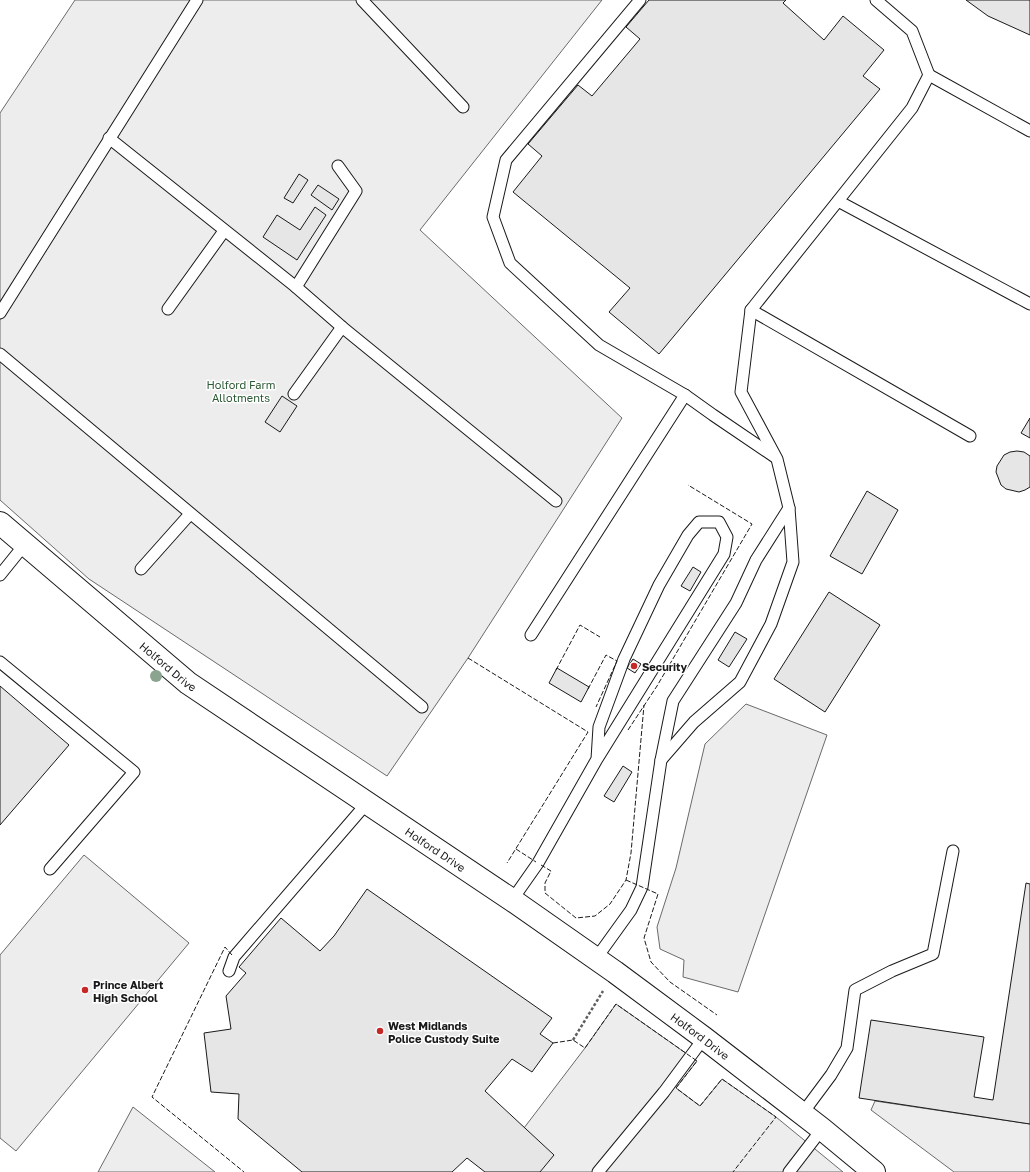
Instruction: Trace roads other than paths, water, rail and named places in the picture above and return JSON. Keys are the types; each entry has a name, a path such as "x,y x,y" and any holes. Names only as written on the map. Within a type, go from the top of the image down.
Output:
{"street":[{"name":"Holford Drive","path":"0,523 188,682 512,900 595,960 615,972 822,1129 874,1172"}],"lane":[{"path":"0,313 197,0"},
{"path":"362,0 463,107"},
{"path":"640,0 506,160 493,217 510,263 599,345 686,395 713,416 778,459"},
{"path":"876,0 912,31 929,75 1030,131"},
{"path":"661,760 694,722 740,682 771,624 792,562 789,508 778,459 741,392 751,310 912,108 929,75"},
{"path":"109,138 296,287 342,327 556,501"},
{"path":"296,287 356,191 338,166"},
{"path":"838,201 1030,304"},
{"path":"168,309 224,231"},
{"path":"751,310 970,436"},
{"path":"294,394 342,327"},
{"path":"0,354 422,707"},
{"path":"530,635 686,395"},
{"path":"595,960 631,910 642,887 661,760 673,702 736,603 756,560 789,508"},
{"path":"141,570 190,514"},
{"path":"512,900 538,863 597,759 724,554 727,537 719,522 699,522 688,536 659,585 624,659 599,727 597,759"},
{"path":"0,575 25,544"},
{"path":"0,662 134,772 50,869"},
{"path":"229,971 234,957 367,803"},
{"path":"802,1114 831,1075 846,1048 855,990 892,971 933,954 953,851"},
{"path":"598,1172 664,1092 704,1038"},
{"path":"789,1172 822,1129"}],"place":[{"name":"Security","path":"634,666"},
{"name":"Prince Albert High School","path":"85,990"},
{"name":"West Midlands Police Custody Suite","path":"380,1031"}],"park label":[{"name":"Holford Farm Allotments","path":"241,390"}]}
